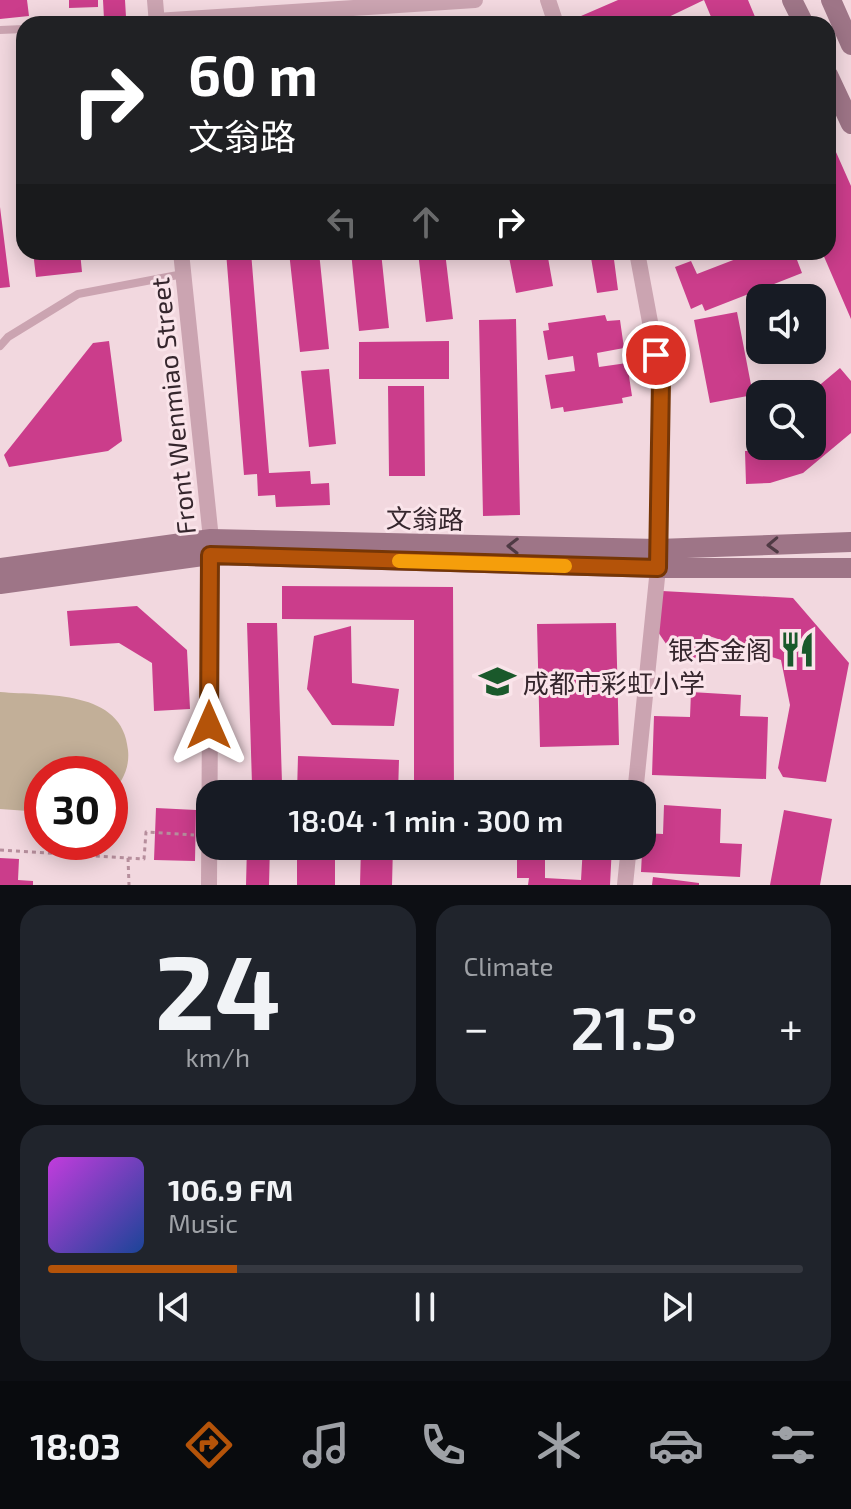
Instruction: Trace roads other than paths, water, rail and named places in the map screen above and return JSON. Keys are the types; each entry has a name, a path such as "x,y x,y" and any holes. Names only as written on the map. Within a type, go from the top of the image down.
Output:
{"main road":[{"path":"831,0 851,45"},
{"path":"836,92 851,124"},
{"name":"文翁路","path":"658,558 851,542"},
{"name":"文翁路","path":"0,584 211,547"},
{"name":"文翁路","path":"0,568 211,547 658,558 851,568"}],"street":[{"path":"243,16 475,0"},
{"name":"Front Wenmiao Street","path":"182,260 211,547 209,780"},
{"path":"636,780 658,558 661,381 638,260"},
{"name":"Front Wenmiao Street","path":"209,860 209,885"},
{"path":"625,885 628,860"}],"lane":[{"path":"0,346 8,337 78,294 183,274"}],"place":[{"name":"银杏金阁","path":"798,649"},
{"name":"成都市彩虹小学","path":"497,682"}]}
